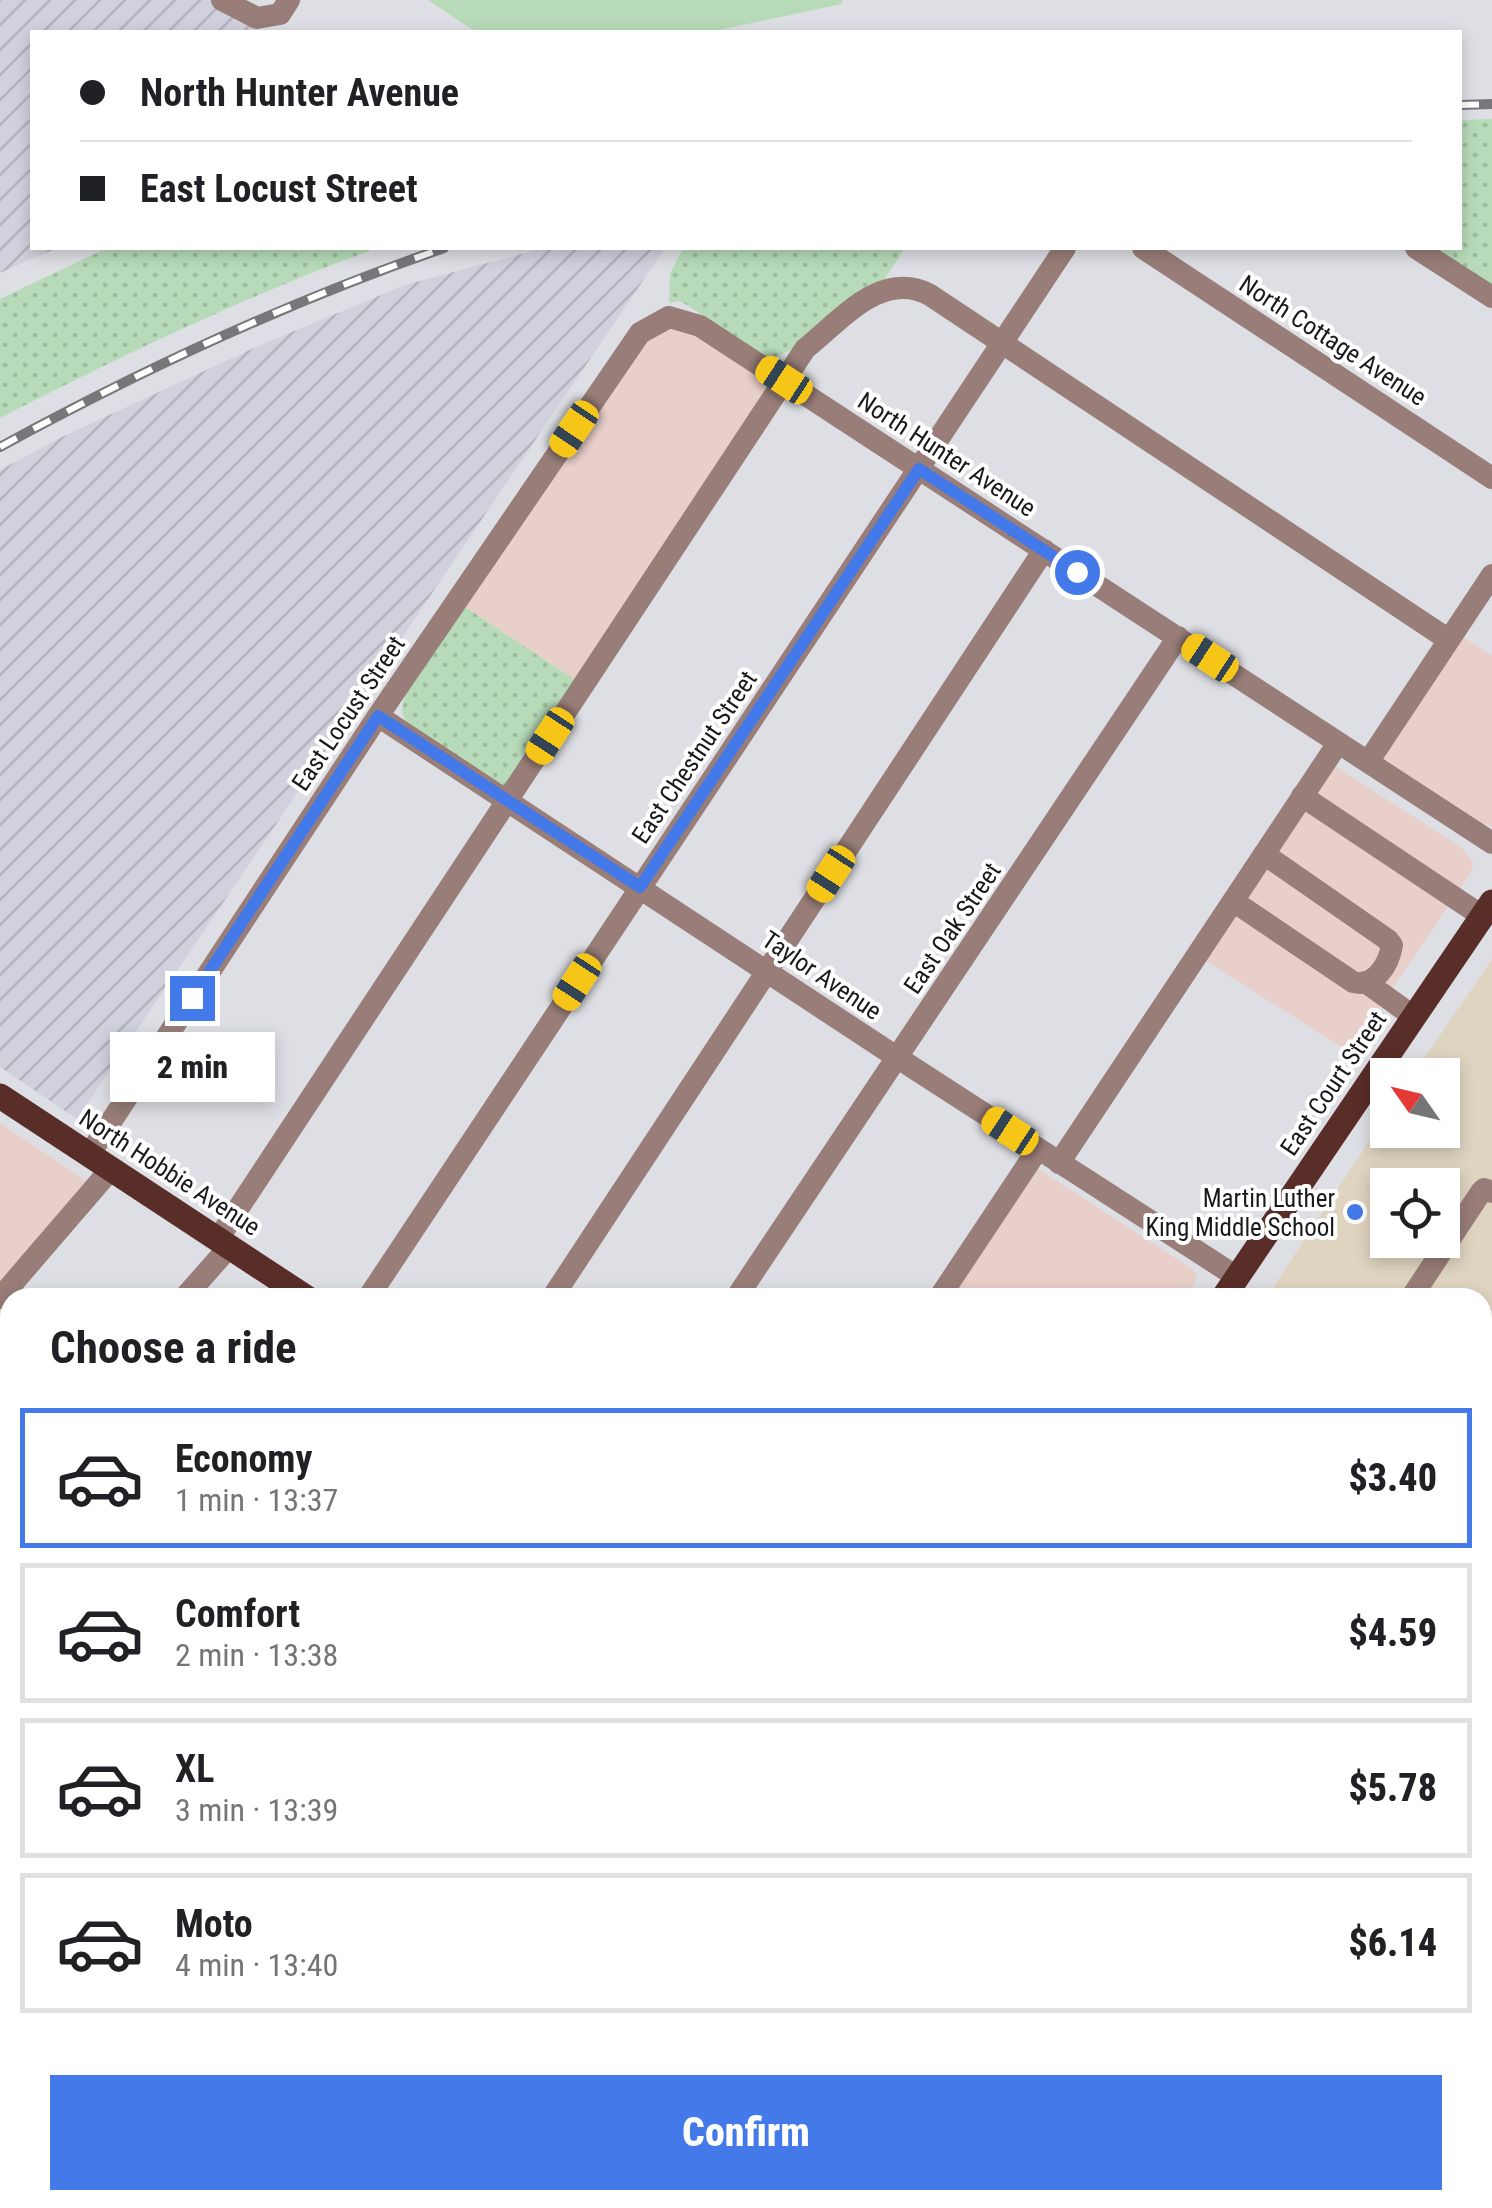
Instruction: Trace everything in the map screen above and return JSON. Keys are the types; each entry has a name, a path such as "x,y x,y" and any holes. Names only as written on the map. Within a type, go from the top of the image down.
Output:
{"main road":[{"name":"East Court Street","path":"1230,1287 1487,909"},
{"name":"North Hobbie Avenue","path":"0,1096 292,1288"}],"street":[{"path":"222,0 256,18 285,7"},
{"name":"East Chestnut Street","path":"375,1288 1064,250"},
{"name":"North Cottage Avenue","path":"1146,250 1492,478"},
{"path":"1419,250 1492,297"},
{"path":"191,1288 805,349 868,298 895,286 912,285 1448,640"},
{"name":"North Hunter Avenue","path":"669,317 700,326 1492,843"},
{"name":"East Locust Street","path":"7,1288 100,1162 378,716 640,333 669,317"},
{"path":"559,1288 1044,550"},
{"path":"1368,762 1492,575"},
{"name":"East Oak Street","path":"743,1288 1178,638"},
{"name":"Taylor Avenue","path":"378,716 1059,1162 1230,1287"},
{"path":"1059,1162 1338,742"},
{"path":"1302,796 1487,909"},
{"path":"1264,854 1379,932 1392,945 1387,960 1367,984"},
{"path":"1233,901 1353,982 1367,984 1414,1017"},
{"path":"946,1288 1038,1149"},
{"path":"1418,1288 1481,1192 1492,1192"}],"shaded area":[{"path":"0,0 210,0 257,30 30,30 30,250 52,250 0,273"},
{"path":"536,250 664,250 77,1119 0,1067 0,470 256,347 405,285"},
{"path":"662,330 701,338 773,388 577,681 465,607 640,345"},
{"path":"1460,635 1492,656 1492,826 1477,822 1379,758"},
{"path":"1332,764 1462,848 1473,863 1471,873 1349,1052 1203,959"},
{"name":"Martin Luther King Middle School","path":"1492,959 1492,1288 1273,1288 1370,1140 1370,1148 1460,1148 1460,1058 1425,1058"},
{"path":"0,1123 91,1184 0,1288"},
{"path":"1032,1165 1194,1270 1197,1277 1192,1288 952,1288"}],"green space":[{"path":"428,0 843,0 841,4 719,30 473,30"},
{"path":"1492,119 1492,291 1430,250 1462,250 1462,120"},
{"path":"103,250 372,250 186,327 0,418 0,299"},
{"path":"682,250 904,250 880,286 800,345 771,360 687,305 679,301 669,303 670,274"},
{"path":"465,607 577,681 507,788 409,725 403,715 403,703 413,681"}],"railway":[{"path":"1462,105 1492,104"},
{"path":"0,447 218,338 330,290 439,250"}],"place":[{"name":"Martin Luther King Middle School","path":"1355,1212"}],"route":[{"path":"192,998 378,716 640,887 919,469 1077,572"}]}
